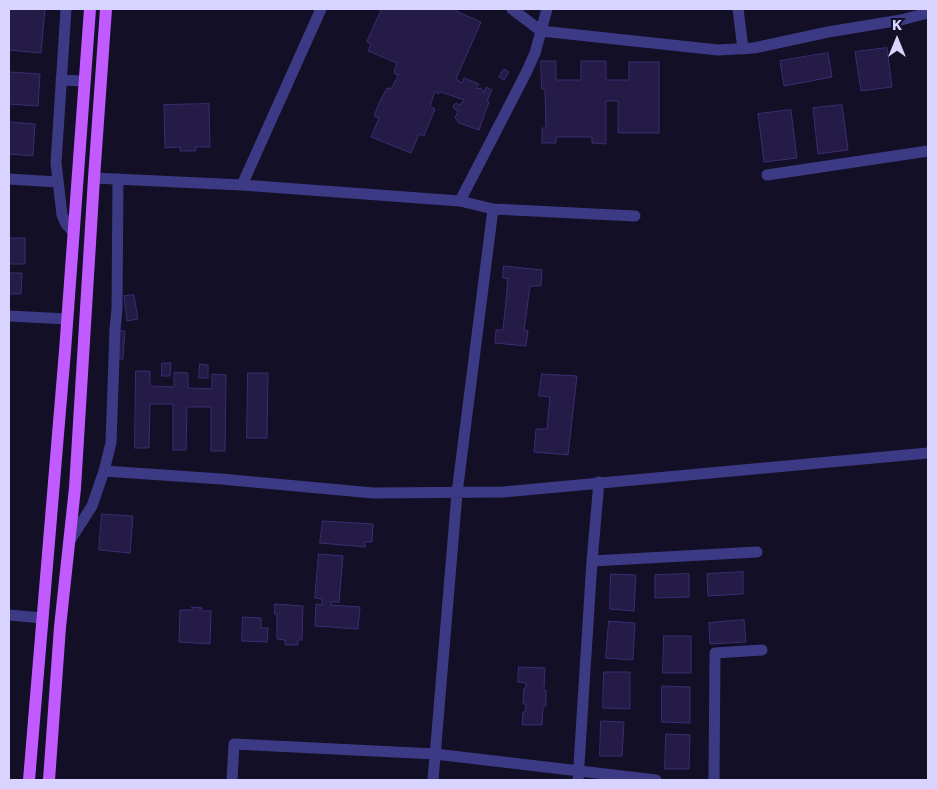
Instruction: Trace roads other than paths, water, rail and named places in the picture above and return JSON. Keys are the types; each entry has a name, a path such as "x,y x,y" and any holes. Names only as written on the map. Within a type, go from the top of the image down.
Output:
{"main road":[{"path":"29,780 74,233 90,9"},
{"path":"49,780 60,627 74,488 106,9"}],"street":[{"path":"66,9 56,163 62,215 66,224 74,233"},
{"path":"242,185 321,9"},
{"path":"512,9 541,31 718,50 754,48 828,32 901,20 928,13"},
{"path":"460,201 526,73 535,53 547,9"},
{"path":"738,9 743,49"},
{"path":"61,80 85,81"},
{"path":"767,175 928,151"},
{"path":"94,178 242,185 460,201 493,209 635,216"},
{"path":"9,179 57,182"},
{"path":"69,542 92,506 104,471 110,443 117,309 118,179"},
{"path":"433,780 457,493 493,209"},
{"path":"9,316 67,319"},
{"path":"104,471 221,478 373,493 503,492 928,453"},
{"path":"578,776 599,482"},
{"path":"592,561 757,552"},
{"path":"9,615 43,618"},
{"path":"714,780 716,653 762,650"},
{"path":"232,780 234,744 435,754 578,776 656,780"}]}
